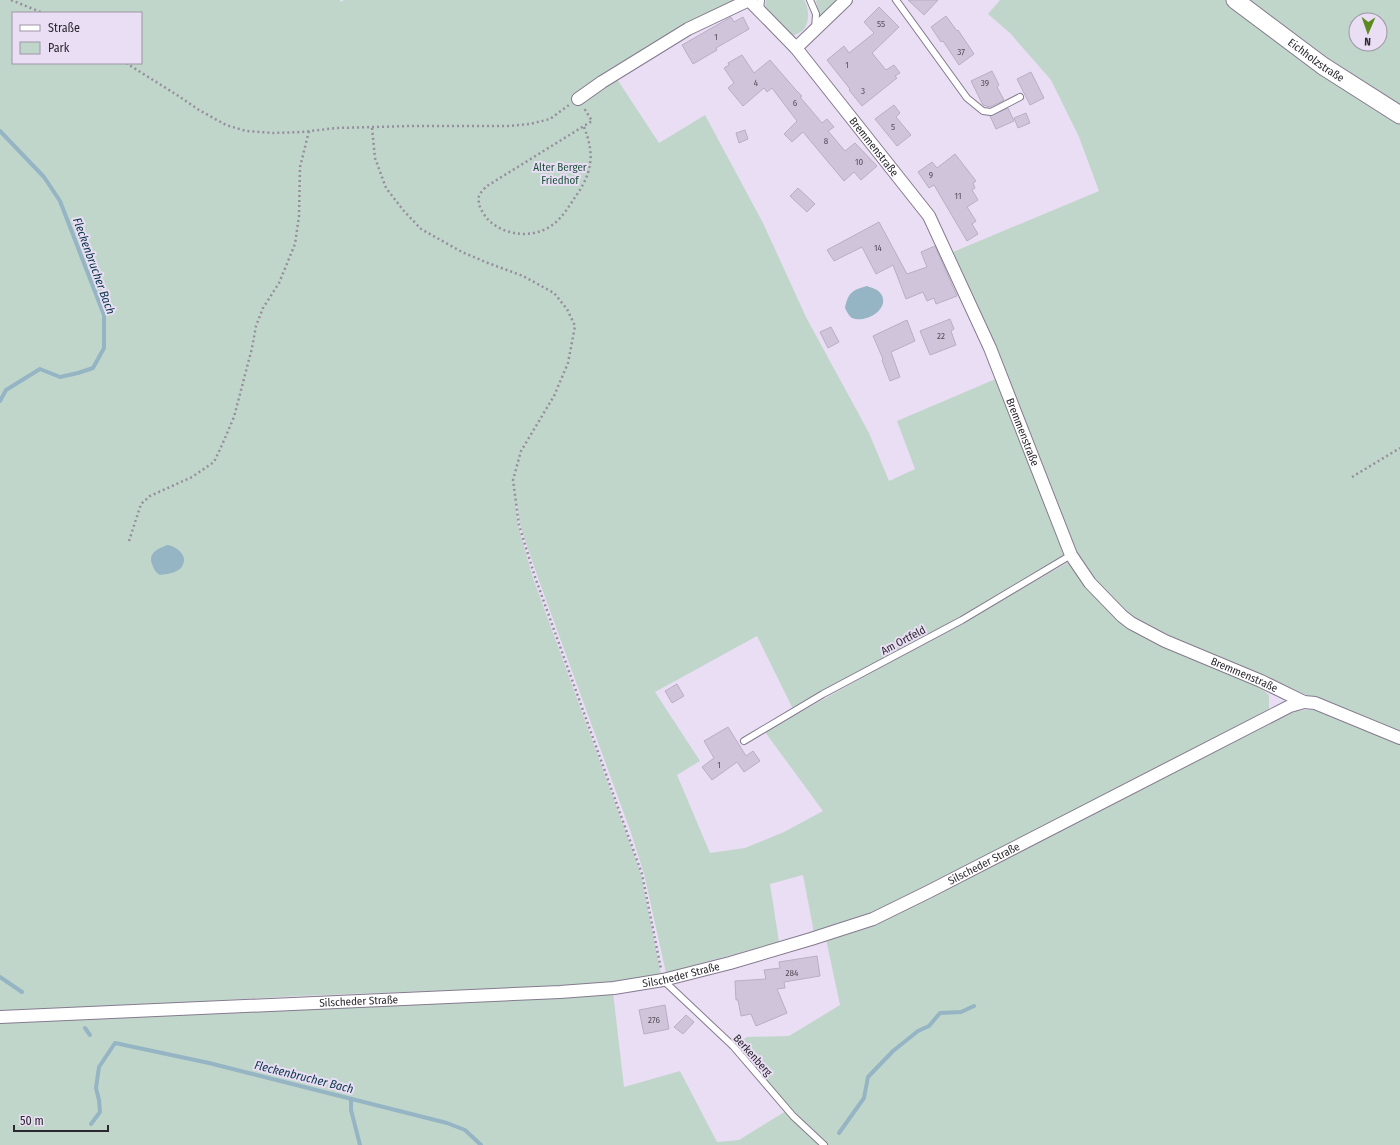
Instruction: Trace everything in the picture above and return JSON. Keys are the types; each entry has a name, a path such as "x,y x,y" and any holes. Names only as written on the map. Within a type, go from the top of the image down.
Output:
{"main road":[{"name":"Eichholzstraße","path":"1235,0 1323,66 1400,116"}],"street":[{"name":"Bremmenstraße","path":"578,99 602,82 688,29 749,0 760,5 796,48 929,216 990,348 1071,555 1090,583 1122,616 1131,623 1165,641 1261,681 1304,702 1315,703 1400,738"},
{"path":"796,48 846,0"},
{"name":"Silscheder Straße","path":"0,1017 560,992 614,988 663,980 812,940 873,918 928,892 1290,706 1304,702"}],"lane":[{"path":"810,0 816,14 814,31"},
{"path":"896,0 966,98 983,111 990,112 1020,97"},
{"name":"Am Ortfeld","path":"744,741 823,694 962,620 1071,555"},
{"name":"Berkenberg","path":"663,980 733,1046 792,1116 824,1145"}],"path":[{"path":"11,0 41,12"},
{"path":"128,64 199,110 226,124 246,131 273,133 336,128 508,126 530,124 550,119 578,99 592,121 486,186 479,195 479,206 485,216 500,229 517,234 536,232 551,226 566,211 583,186 591,164 588,136 584,126"},
{"path":"372,128 375,158 386,188 404,211 421,229 462,252 523,276 554,293 567,309 575,326 568,363 554,396 521,451 513,480 519,525 535,577 642,874 659,953 663,980"},
{"path":"129,541 141,504 150,496 192,477 214,462 222,445 234,417 252,348 256,326 263,308 279,283 295,244 299,216 300,167 309,131"},
{"path":"1352,477 1400,448"}],"green space":[{"name":"Alter Berger Friedhof","path":"0,0 340,0 341,2 344,0 741,0 615,76 659,143 705,115 763,223 806,317 869,433 889,481 915,469 897,421 998,378 1065,555 965,614 793,709 757,636 655,692 700,761 677,775 710,853 745,848 784,832 823,811 765,732 1069,562 1141,634 1181,654 1256,684 1269,695 1269,709 1197,748 934,883 875,911 814,933 803,875 770,884 779,942 666,973 644,874 631,833 538,578 520,525 517,503 518,525 533,578 641,874 661,974 611,982 560,986 297,996 0,1013"},
{"path":"766,0 804,0 808,14 804,29 793,36 765,8"},
{"path":"817,0 838,0 820,17"},
{"path":"1000,0 1400,0 1400,733 1195,650 1156,629 1142,624 1122,610 1103,589 1077,554 993,342 953,252 1099,191 1079,137 1051,80 1010,33 988,14"},
{"path":"1317,710 1400,743 1400,1145 828,1145 793,1114 735,1045 747,1037 789,1036 840,1005 826,939 1260,726 1297,711"},
{"path":"613,992 624,1087 680,1071 717,1142 739,1140 786,1111 821,1145 0,1145 0,1022"}],"water":[{"path":"867,286 880,292 883,305 880,310 870,317 863,319 852,318 845,308 849,296 854,291"},
{"path":"168,545 176,548 182,553 184,560 183,564 177,571 160,575 153,567 151,557 157,549"}],"building":[{"path":"908,0 938,0 924,15"},
{"path":"879,7 899,27 872,53 886,70 894,65 900,73 895,76 897,78 862,106 827,60 844,46 849,53 874,33 864,22"},
{"path":"946,16 957,31 958,30 974,54 959,65 943,41 941,42 931,27"},
{"path":"731,17 734,22 743,17 749,29 716,48 717,50 693,64 682,45"},
{"path":"742,55 754,73 770,60 802,96 800,97 822,123 827,119 834,127 828,131 845,151 855,143 877,166 861,180 854,172 844,181 803,132 792,142 784,134 797,121 772,88 767,92 764,88 743,106 728,88 734,83 724,68 729,65 728,63"},
{"path":"992,71 999,85 997,87 1004,100 990,107 983,105 971,81"},
{"path":"1031,72 1044,98 1030,105 1017,79"},
{"path":"894,105 900,113 896,117 911,135 897,146 875,119"},
{"path":"1008,108 1014,121 996,129 990,116"},
{"path":"1026,113 1030,123 1018,128 1014,118"},
{"path":"745,130 748,139 739,143 736,133"},
{"path":"955,154 976,181 973,183 975,188 972,190 978,200 967,207 976,221 972,224 978,234 967,241 934,185 929,188 918,172 932,162 937,168"},
{"path":"798,188 815,204 807,212 790,196"},
{"path":"879,222 907,274 927,267 921,252 935,246 957,296 936,304 934,298 927,301 923,292 906,299 893,265 876,274 862,247 834,261 827,250"},
{"path":"950,319 954,329 951,331 956,345 930,355 920,331"},
{"path":"907,320 915,341 891,352 900,377 890,381 882,360 883,359 873,336"},
{"path":"831,327 839,342 828,348 820,332"},
{"path":"677,684 684,696 672,703 665,691"},
{"path":"728,727 746,756 753,751 760,761 744,772 737,762 712,780 702,767 714,758 704,741"},
{"path":"817,956 820,976 784,982 785,988 777,989 787,1013 756,1026 751,1014 741,1016 738,1000 736,1000 735,981 766,979 764,970 780,968 779,962"},
{"path":"665,1005 669,1029 644,1034 639,1010"},
{"path":"686,1015 694,1022 683,1034 674,1027"}],"waterway":[{"name":"Fleckenbrucher Bach","path":"0,131 44,177 60,201 104,315 104,348 93,368 60,377 40,369 6,390 0,401"},
{"name":"Fleckenbrucher Bach","path":"0,977 22,992"},
{"path":"839,1133 864,1098 868,1077 893,1051 918,1031 929,1026 940,1013 961,1012 974,1006"},
{"name":"Fleckenbrucher Bach","path":"85,1028 90,1035"},
{"name":"Fleckenbrucher Bach","path":"91,1124 100,1112 96,1088 99,1067 115,1043 209,1063 447,1123 465,1130 481,1145"},
{"path":"351,1099 351,1110 360,1145"}]}
